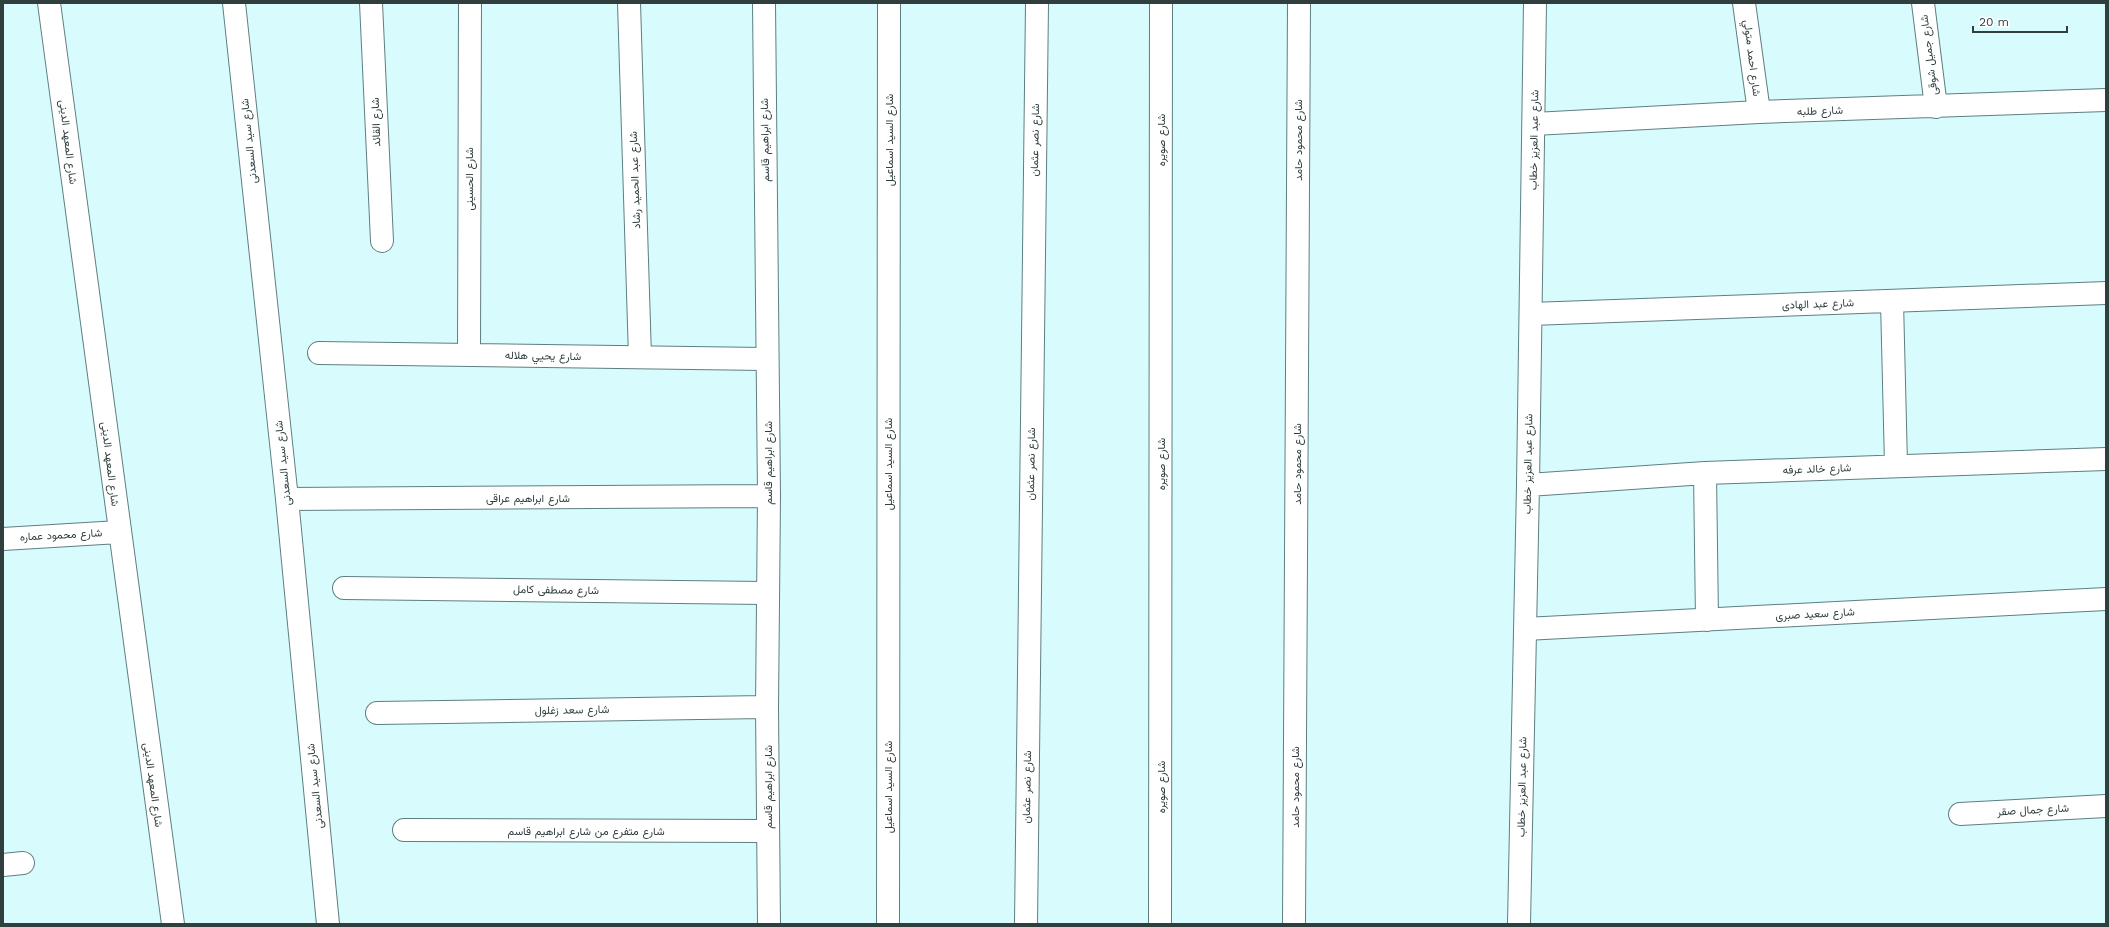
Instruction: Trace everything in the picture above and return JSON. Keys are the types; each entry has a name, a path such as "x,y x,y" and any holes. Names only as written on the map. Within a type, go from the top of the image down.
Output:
{"street":[{"name":"شارع المعهد الدينى","path":"49,3 119,532 173,924"},
{"name":"شارع سيد السعدنى","path":"234,3 287,499 328,924"},
{"name":"شارع القائد","path":"371,3 382,241"},
{"name":"شارع الحسينى","path":"468,354 470,3"},
{"name":"شارع عبد الحميد رشاد","path":"629,3 640,357"},
{"name":"شارع ابراهيم قاسم","path":"764,3 769,496 767,708 769,924"},
{"name":"شارع السيد اسماعيل","path":"888,924 889,3"},
{"name":"شارع نصر عثمان","path":"1026,924 1037,3"},
{"name":"شارع صويره","path":"1160,924 1161,3"},
{"name":"شارع محمود حامد","path":"1294,924 1299,3"},
{"name":"شارع عبد العزيز خطاب","path":"1519,924 1531,314 1535,3"},
{"name":"شارع احمد متولي","path":"1744,3 1759,112"},
{"name":"شارع جميل شوقى","path":"1923,3 1936,107"},
{"name":"شارع طلبه","path":"1534,124 1759,112 2106,100"},
{"name":"شارع عبد الهادى","path":"1531,314 2106,293"},
{"path":"1892,301 1896,465"},
{"name":"شارع يحيي هلاله","path":"319,352 767,358"},
{"name":"شارع خالد عرفه","path":"1528,485 1705,473 1896,465 2106,459"},
{"path":"1705,473 1707,620"},
{"name":"شارع ابراهيم عراقى","path":"287,499 769,496"},
{"name":"شارع محمود عماره","path":"3,539 119,532"},
{"name":"شارع مصطفى كامل","path":"344,588 768,593"},
{"name":"شارع سعيد صبرى","path":"1525,629 2106,599"},
{"name":"شارع سعد زغلول","path":"377,713 767,708"},
{"name":"شارع جمال صقر","path":"1960,814 2106,806"},
{"name":"شارع متفرع من شارع ابراهيم قاسم","path":"404,830 768,831"}]}
